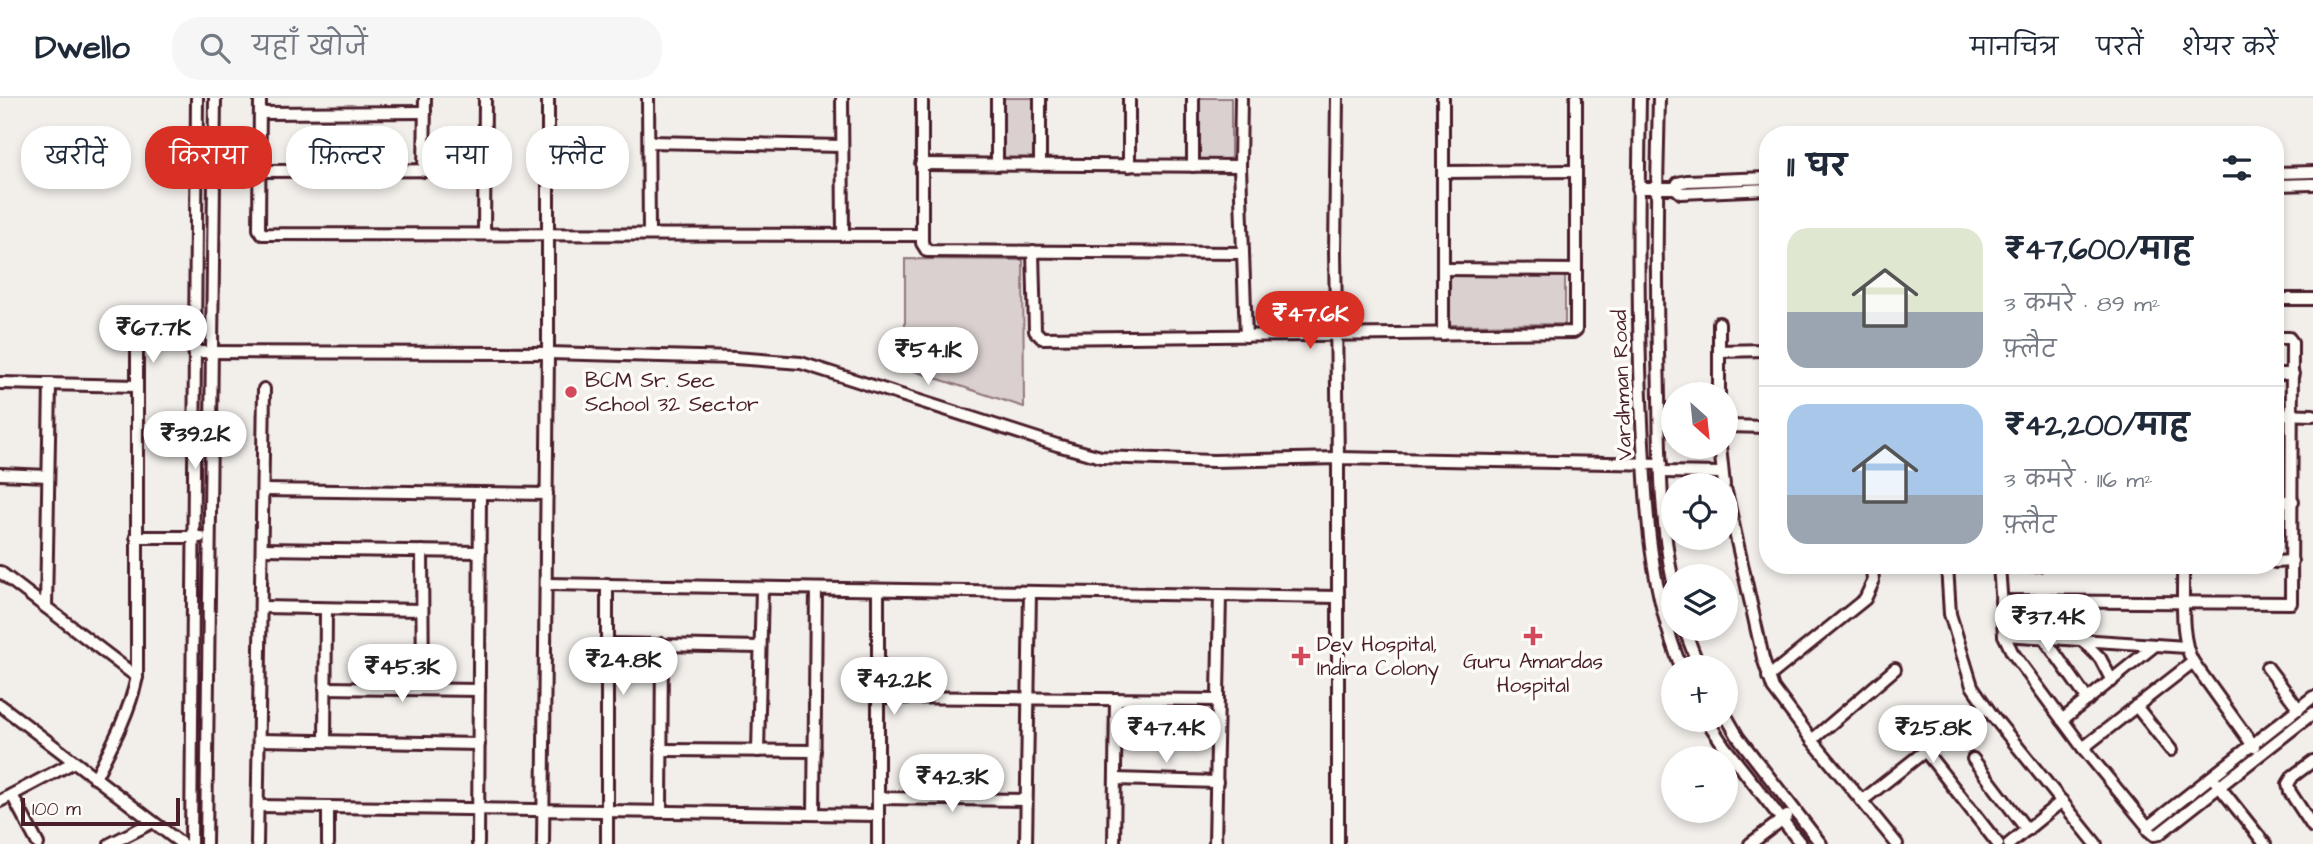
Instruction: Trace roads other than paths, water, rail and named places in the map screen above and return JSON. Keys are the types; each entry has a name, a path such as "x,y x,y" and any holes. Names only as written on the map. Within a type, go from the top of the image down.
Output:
{"street":[{"path":"191,844 197,98"},
{"path":"205,844 215,98"},
{"path":"260,98 260,126"},
{"path":"425,98 425,126"},
{"path":"485,98 485,126"},
{"path":"543,844 548,98"},
{"path":"648,98 649,234"},
{"path":"842,98 843,234"},
{"path":"922,98 923,248 931,251 1243,253"},
{"path":"997,98 997,165"},
{"path":"1040,98 1040,165"},
{"path":"1129,98 1129,166"},
{"path":"1193,98 1193,166"},
{"path":"1241,98 1240,166 1246,336"},
{"path":"1337,98 1338,844"},
{"path":"1443,98 1443,334"},
{"path":"1033,251 1035,331 1042,338 1573,332 1576,330 1576,98"},
{"name":"Vardhman Road","path":"1640,98 1638,340 1644,464 1656,588 1677,655"},
{"name":"Vardhman Road","path":"1659,98 1657,188 1661,468 1669,564"},
{"path":"260,113 425,112"},
{"path":"649,142 842,146"},
{"path":"921,164 1240,166"},
{"path":"272,171 422,170"},
{"path":"1444,172 1576,171"},
{"path":"2284,173 2313,172"},
{"path":"1675,188 1678,183 1687,181 1759,178"},
{"path":"2284,185 2313,184"},
{"path":"1638,188 1675,188 1681,193 1759,189"},
{"path":"259,189 259,229 262,234 922,235"},
{"path":"484,189 484,234"},
{"path":"1444,269 1576,270"},
{"path":"2284,299 2313,299"},
{"path":"1719,382 1720,323"},
{"path":"2001,601 2291,603 2292,374 2291,339 2284,339"},
{"path":"94,778 123,722 137,677 137,344"},
{"path":"1720,351 1759,350"},
{"path":"194,352 548,354 735,358 800,363 1101,457 1213,461 1338,458 1644,464 1689,473"},
{"path":"2284,374 2292,374"},
{"path":"0,383 137,386"},
{"path":"46,607 50,384"},
{"path":"257,844 264,389"},
{"path":"2284,414 2313,415"},
{"path":"1738,426 1759,427"},
{"path":"0,474 48,475"},
{"path":"263,490 547,494"},
{"path":"478,844 480,493"},
{"path":"2284,501 2293,501"},
{"path":"136,537 210,537"},
{"path":"1738,545 1768,677 1781,701 1897,844"},
{"path":"262,549 480,552"},
{"path":"422,551 423,689"},
{"path":"2284,561 2292,561"},
{"path":"0,572 137,677"},
{"path":"1768,677 1865,599 1873,582 1873,574"},
{"path":"1947,574 1947,594 1954,634 1967,676 1986,707 2096,844"},
{"path":"1999,574 2004,635 2012,652 2082,748 2151,833 2158,835 2313,713"},
{"path":"2183,574 2186,647 2193,662 2259,754"},
{"path":"546,584 1337,597"},
{"path":"607,584 607,844"},
{"path":"758,751 762,588"},
{"path":"814,814 816,589"},
{"path":"878,590 878,844"},
{"path":"1026,844 1030,592"},
{"path":"1215,844 1220,595"},
{"path":"261,607 422,610"},
{"path":"325,741 326,609"},
{"path":"2004,635 2186,647"},
{"path":"2044,638 2088,700"},
{"path":"2083,641 2100,658 2112,681"},
{"path":"608,644 760,647"},
{"path":"661,812 662,645"},
{"path":"2062,720 2154,646"},
{"path":"2082,748 2193,662"},
{"path":"2267,667 2299,709"},
{"path":"1812,740 1895,669"},
{"path":"325,688 479,690"},
{"path":"878,697 1218,700"},
{"path":"2148,827 2313,697"},
{"path":"1114,844 1116,699"},
{"path":"0,705 182,844"},
{"path":"2136,706 2171,750"},
{"path":"1863,800 1986,707"},
{"path":"1716,732 1798,843"},
{"path":"1735,732 1821,844"},
{"path":"259,740 479,744"},
{"path":"661,750 815,751"},
{"path":"1925,751 1998,844"},
{"path":"1973,759 2027,830"},
{"path":"0,801 74,762"},
{"path":"2312,763 2293,776 2288,784 2290,792 2313,827"},
{"path":"2211,776 2265,844"},
{"path":"1115,779 1216,782"},
{"path":"12,795 38,844"},
{"path":"878,798 1026,800"},
{"path":"2009,844 2062,801"},
{"path":"258,806 878,814"},
{"path":"328,807 328,844"},
{"path":"1750,844 1795,810"},
{"path":"110,844 153,822"}],"place":[{"name":"BCM Sr. Sec School 32 Sector","path":"571,392"},
{"name":"Guru Amardas Hospital","path":"1533,636"},
{"name":"Dev Hospital, Indira Colony","path":"1301,656"}]}
